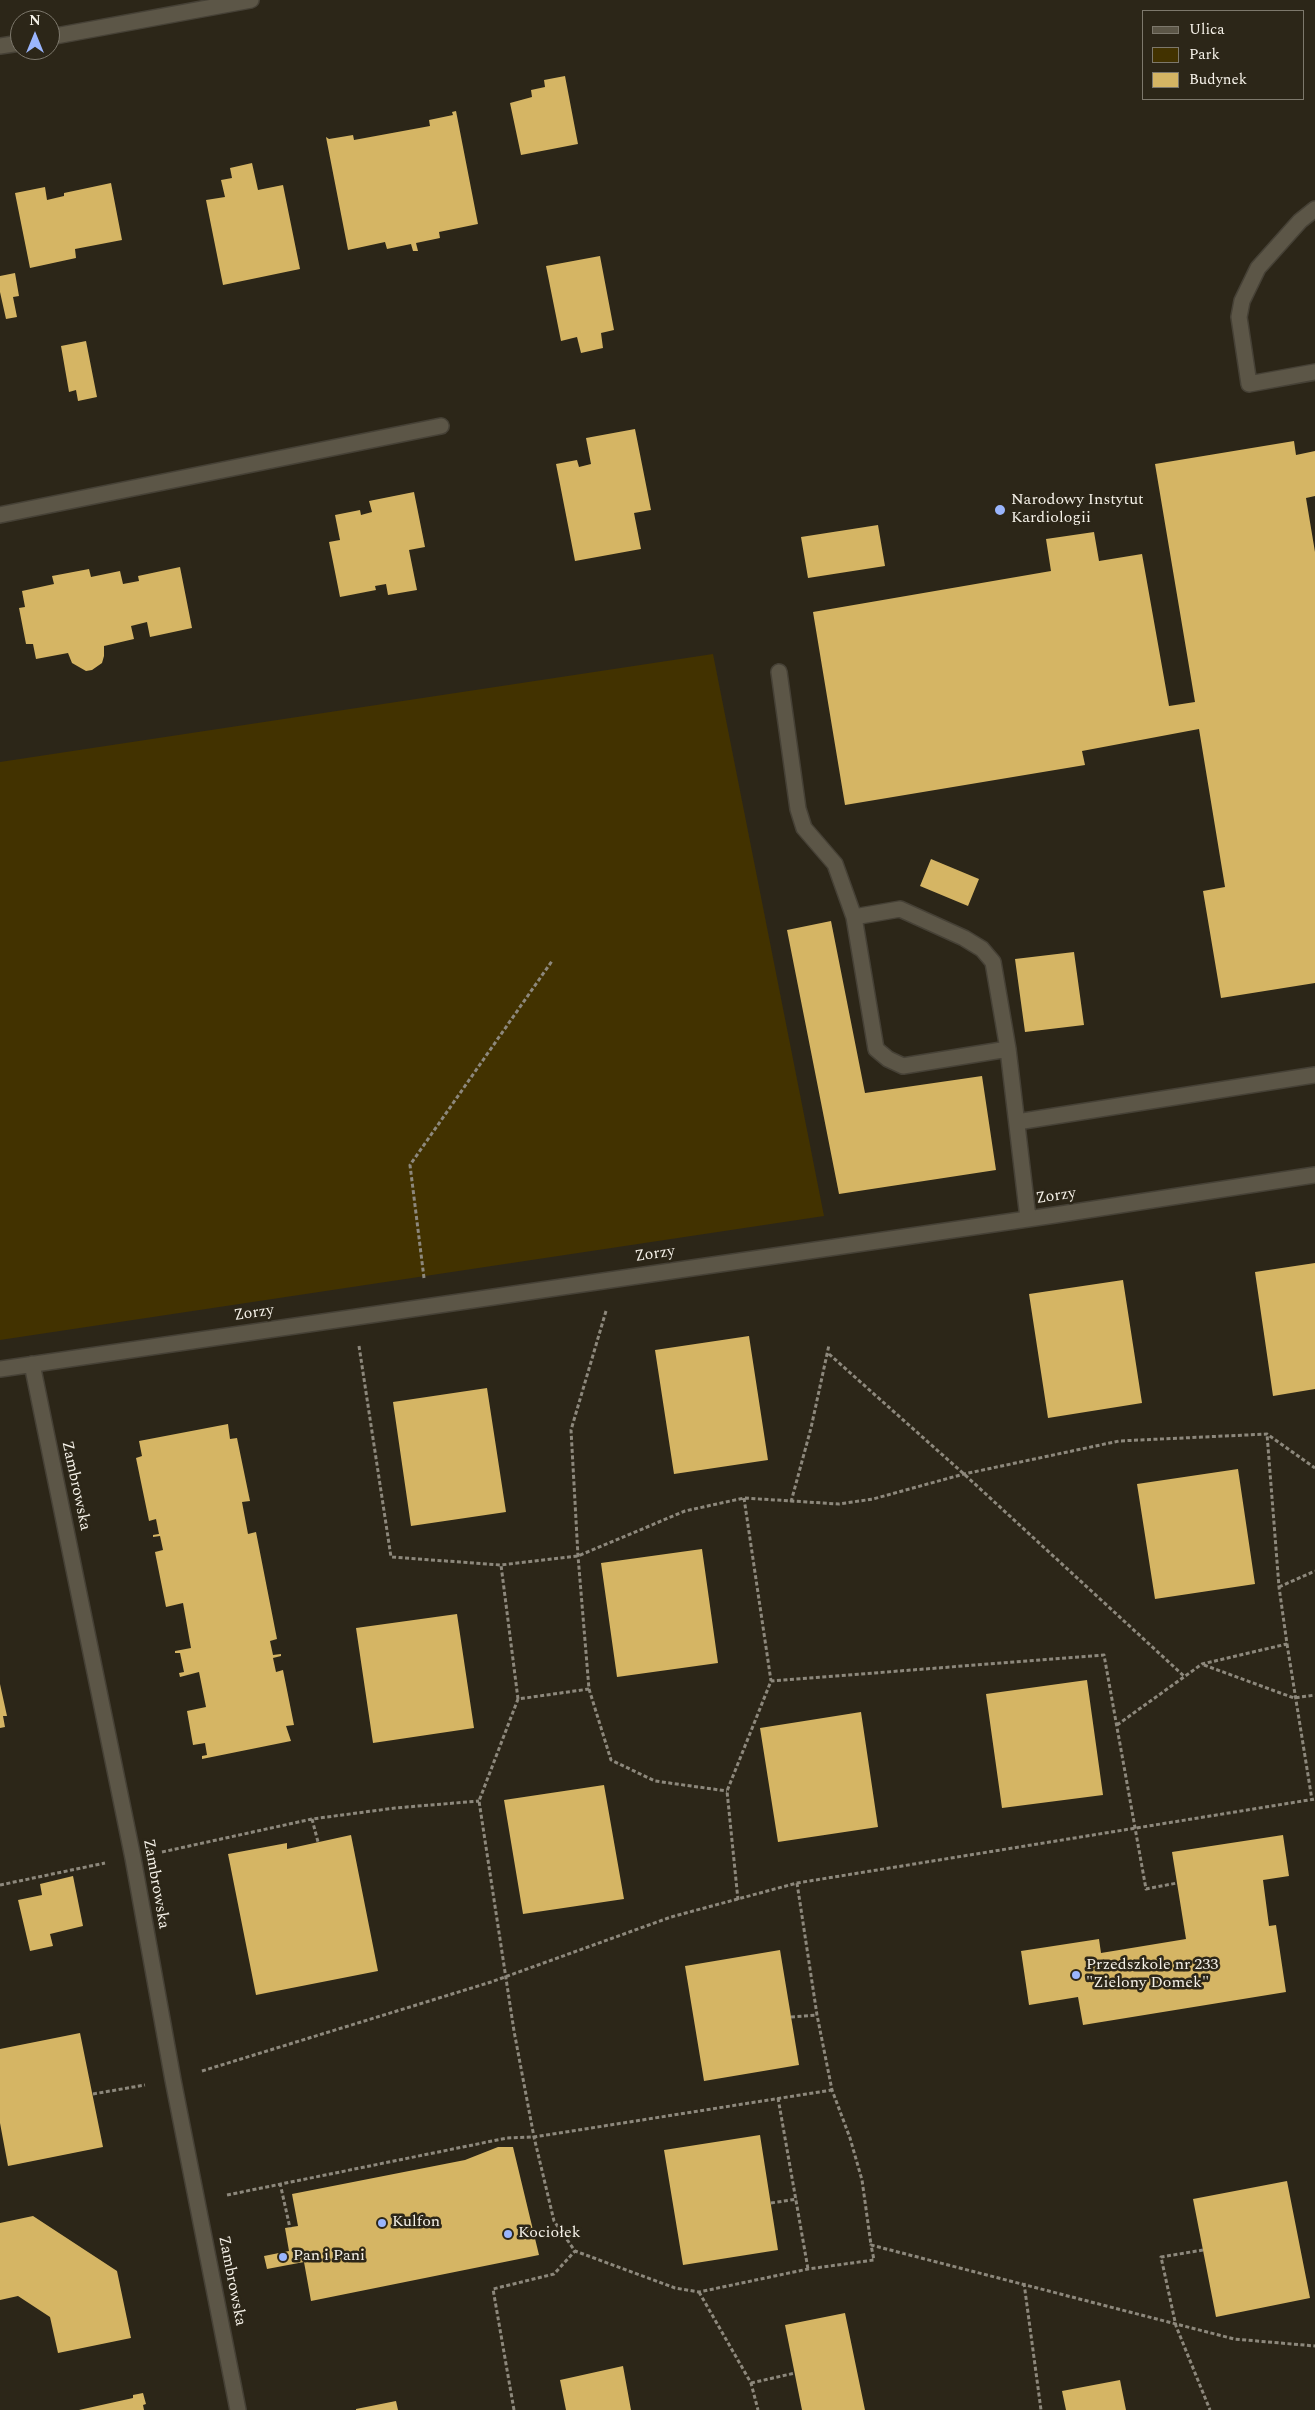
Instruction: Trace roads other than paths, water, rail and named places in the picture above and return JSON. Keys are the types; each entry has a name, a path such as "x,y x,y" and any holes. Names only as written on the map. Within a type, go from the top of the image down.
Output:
{"street":[{"path":"60,35 251,0"},
{"path":"1315,209 1300,221 1258,268 1242,301 1239,317 1249,384 1315,372"},
{"path":"0,515 441,426"},
{"path":"779,672 798,809 804,828 814,843 835,864 854,917 876,1049 903,1066 1008,1049"},
{"path":"854,917 900,909 930,921 982,950 993,962 1008,1049 1028,1218"},
{"path":"1017,1122 1315,1075"},
{"name":"Zorzy","path":"0,1369 1315,1175"},
{"name":"Zambrowska","path":"32,1364 133,1858 173,2080 238,2410"}],"place":[{"name":"Narodowy Instytut Kardiologii","path":"1000,510"},
{"name":"Przedszkole nr 233 \"Zielony Domek\"","path":"1076,1975"},
{"name":"Kulfon","path":"382,2223"},
{"name":"Kociołek","path":"508,2234"},
{"name":"Pan i Pani","path":"283,2257"}]}
